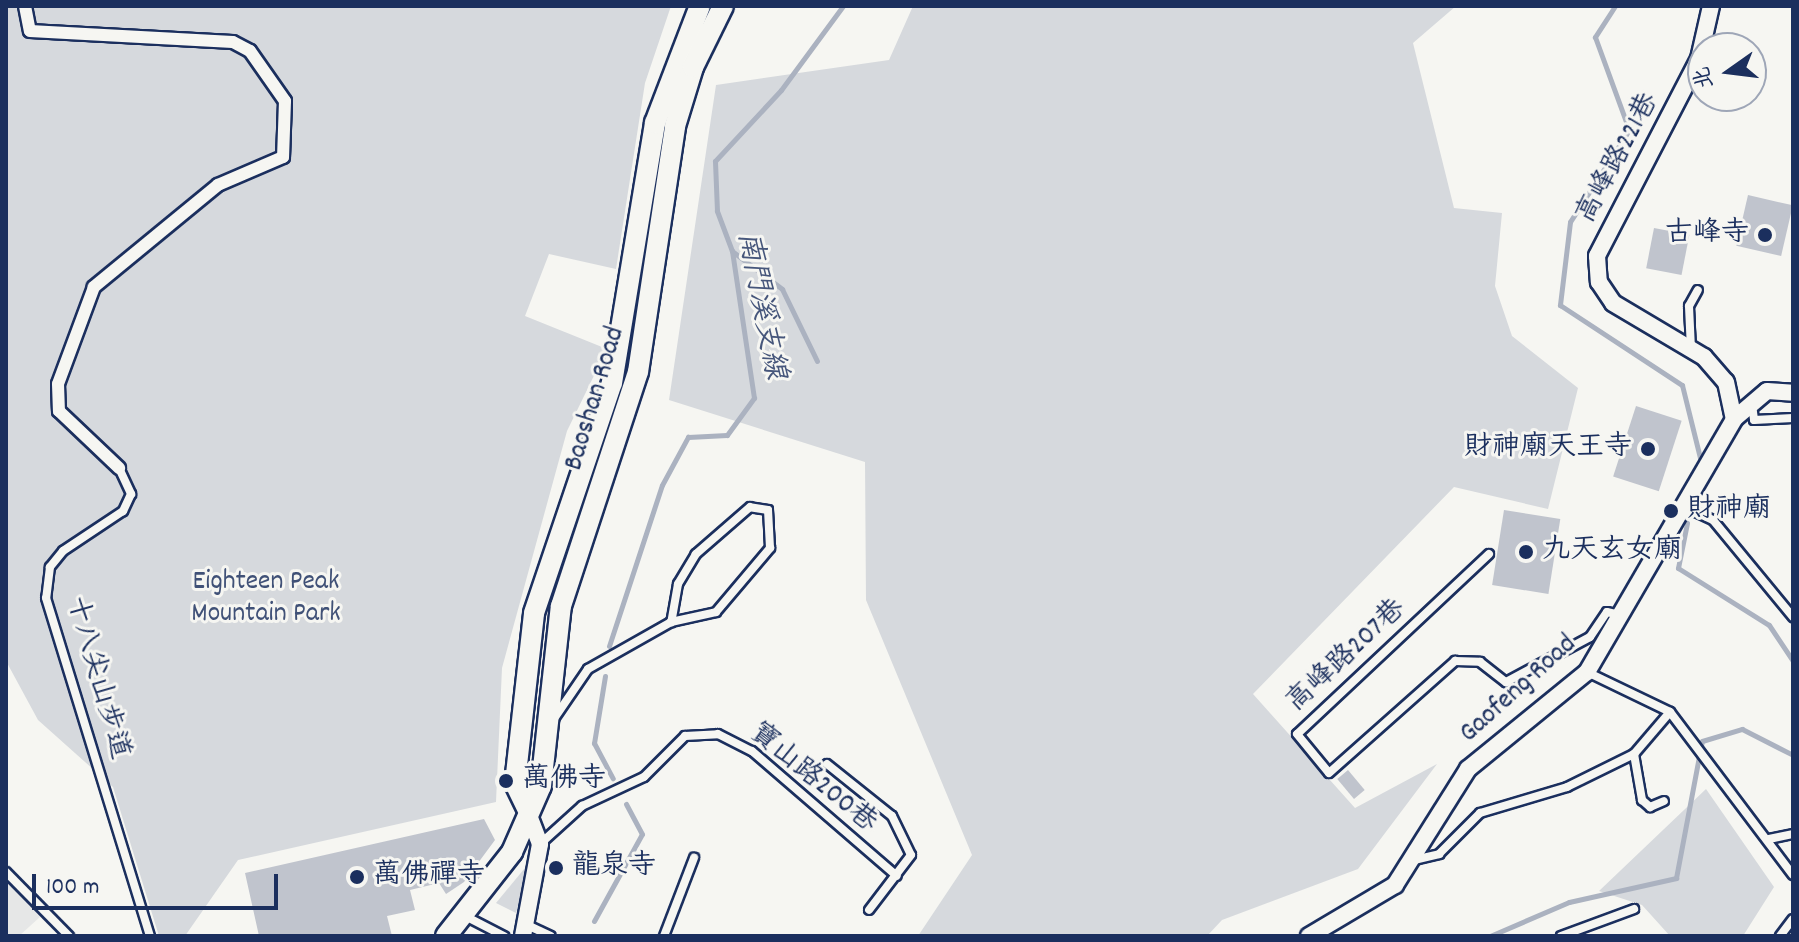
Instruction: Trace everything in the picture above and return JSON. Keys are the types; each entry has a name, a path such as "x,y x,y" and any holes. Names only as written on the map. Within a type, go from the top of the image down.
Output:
{"street":[{"name":"十八尖山步道","path":"25,6 30,31 233,42 250,51 285,101 283,157 218,185 94,287 58,384 59,411 119,468"},
{"name":"Baoshan Road","path":"527,808 515,783 534,613 612,383 628,321 655,123 700,6"},
{"name":"Baoshan Road","path":"446,936 467,917 512,852 527,808 541,786 545,728 561,606 638,372 675,126 693,67 723,6"},
{"name":"高峰路221巷","path":"1711,6 1699,59 1597,256 1599,282 1613,303 1692,350 1726,382 1734,419"},
{"path":"1752,400 1767,391 1793,393"},
{"name":"Gaofeng Road","path":"1309,936 1367,907 1414,860 1468,769 1587,672 1625,616 1734,419 1752,400"},
{"path":"525,931 540,844 527,808"}],"lane":[{"path":"1692,350 1689,306 1698,290"},
{"path":"1752,400 1754,420 1793,418"},
{"name":"十八尖山步道","path":"119,468 131,494 123,511 63,551 47,582 105,796 150,936"},
{"path":"545,728 588,669 671,622 716,612 763,563 773,528 768,510 750,507 696,554 678,584 671,622"},
{"path":"1685,507 1713,520 1793,617"},
{"name":"高峰路207巷","path":"1489,554 1297,734 1329,773 1455,661 1480,662 1506,682 1590,637 1607,612 1625,616"},
{"path":"1587,672 1670,712 1769,839 1793,875"},
{"path":"1414,860 1439,854 1480,813 1567,787 1634,754 1670,712"},
{"name":"寶山路200巷","path":"540,844 582,806 644,777 685,736 718,734 752,751 897,876"},
{"path":"1634,754 1642,800 1650,807 1664,801"},
{"name":"寶山路200巷","path":"827,764 892,816 911,855 869,910"},
{"path":"1769,839 1793,834"},
{"path":"664,936 694,858"},
{"path":"6,872 69,936"},
{"path":"1561,936 1634,909"},
{"path":"467,917 504,936"},
{"path":"1780,936 1793,919"},
{"path":"525,931 551,936"}],"shaded area":[{"path":"6,880 40,917 19,936 6,936"}],"green space":[{"name":"Eighteen Peak Mountain Park","path":"6,6 671,6 645,83 616,269 549,254 525,316 607,349 567,431 502,668 496,802 238,860 185,936 159,936 113,787 38,720 6,661"},
{"path":"913,6 1456,6 1413,43 1454,208 1502,213 1495,286 1512,336 1578,388 1548,509 1454,487 1253,694 1355,808 1437,764 1358,869 1222,920 1207,936 918,936 972,855 866,600 865,462 669,400 716,85 889,60"},
{"path":"1706,789 1774,887 1743,936 1670,936 1642,905 1599,891"},
{"path":"529,863 516,913 496,903"}],"building":[{"name":"古峰寺","path":"1748,195 1793,205 1781,256 1736,246"},
{"path":"1654,228 1689,235 1682,275 1646,268"},
{"name":"財神廟天王寺","path":"1636,406 1682,421 1659,491 1613,476"},
{"name":"九天玄女廟","path":"1504,510 1560,519 1548,594 1492,585"},
{"path":"1348,770 1365,790 1354,799 1337,779"},
{"name":"萬佛禪寺","path":"484,819 495,840 464,882 446,894 439,883 410,890 415,910 387,916 392,936 259,936 245,873"}],"waterway":[{"name":"南門溪支線","path":"609,646 662,485 688,437 727,435 754,398 732,251 717,211 715,161 781,90 843,6"},
{"path":"1615,6 1595,37 1629,130 1570,222 1560,305 1682,385 1700,458"},
{"path":"732,251 782,289 817,361"},
{"path":"1687,523 1678,568 1769,625 1793,661"},
{"name":"南門溪支線","path":"605,676 594,743 613,778"},
{"path":"1490,936 1569,902 1676,878 1702,741 1742,729 1793,755"},
{"name":"南門溪支線","path":"594,921 642,834 626,804"}],"place":[{"name":"古峰寺","path":"1765,235"},
{"name":"財神廟天王寺","path":"1648,449"},
{"name":"財神廟","path":"1671,511"},
{"name":"九天玄女廟","path":"1526,552"},
{"name":"萬佛寺","path":"506,781"},
{"name":"龍泉寺","path":"556,868"},
{"name":"萬佛禪寺","path":"357,877"}]}
